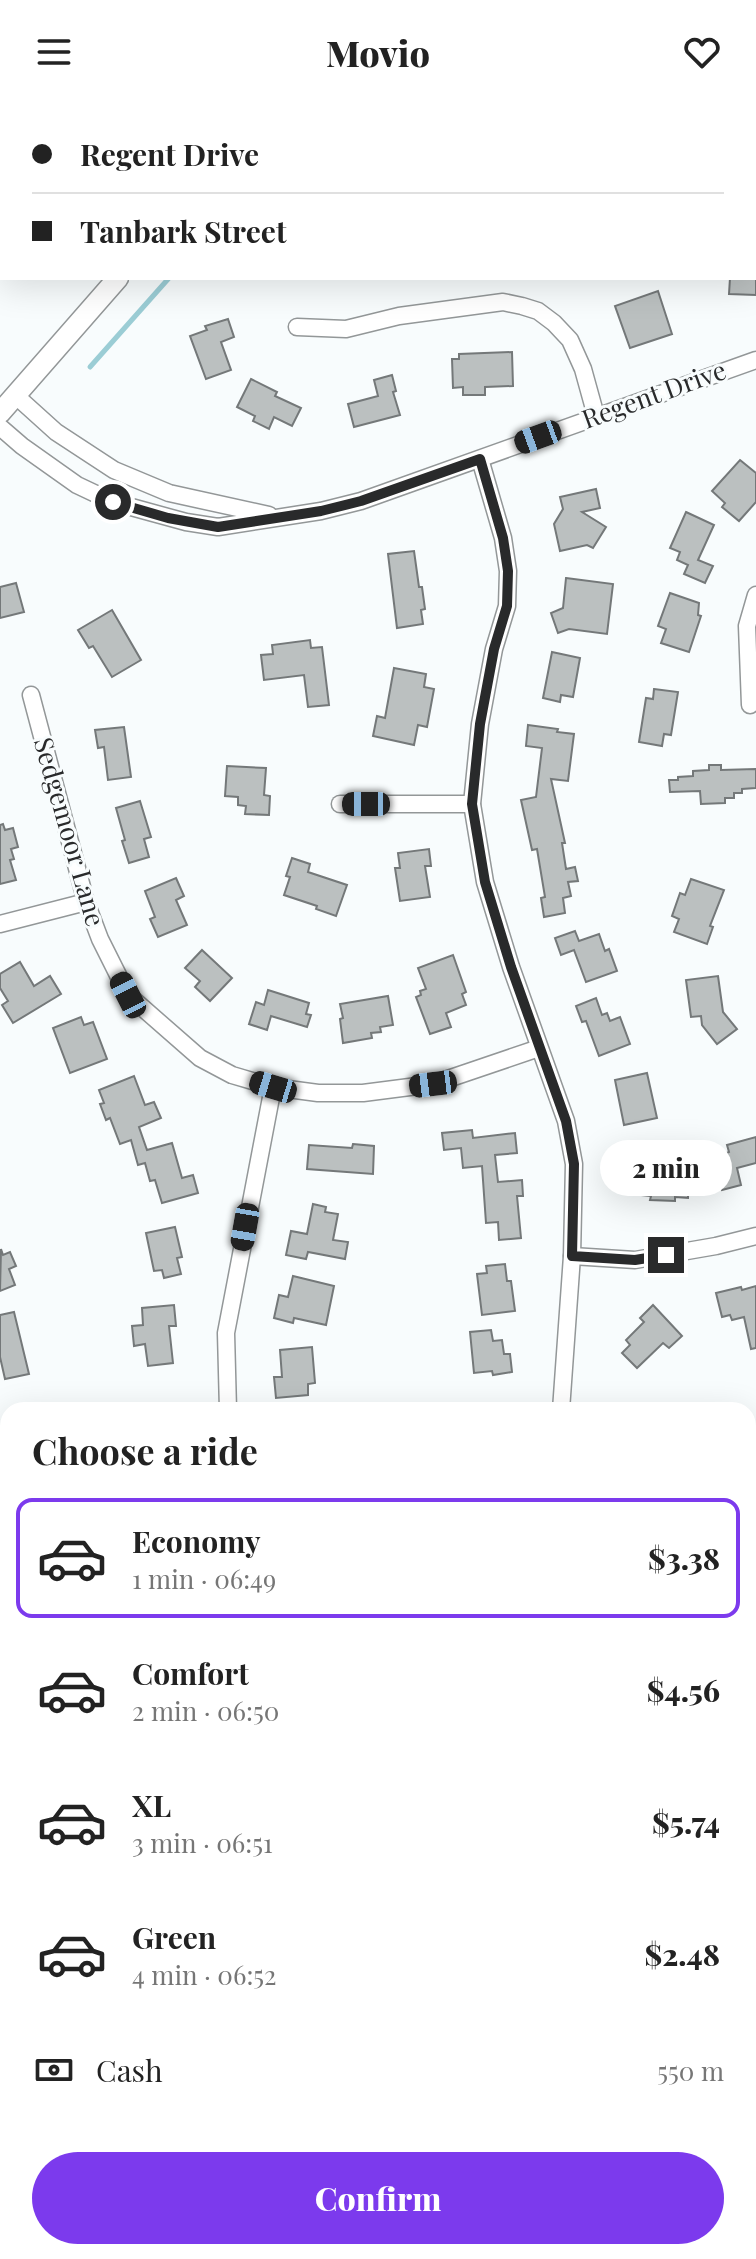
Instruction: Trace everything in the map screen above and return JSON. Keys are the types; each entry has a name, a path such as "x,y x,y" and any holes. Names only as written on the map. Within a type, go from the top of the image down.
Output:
{"street":[{"path":"0,413 116,280"},
{"path":"297,327 346,329 399,316 503,302 522,306 538,311 570,340 583,369 596,416"},
{"name":"Regent Drive","path":"0,427 77,485 113,502 218,527 321,511 361,501 756,360"},
{"name":"Regent Drive","path":"15,395 56,432 114,470 169,493 279,517"},
{"path":"480,459 503,538 508,571 507,606 494,649 480,724 472,804 485,882 566,1121 574,1164 572,1256 562,1402"},
{"path":"750,705 747,626 756,595"},
{"name":"Sedgemoor Lane","path":"31,695 86,902 100,939 128,995 200,1058 232,1075 273,1087 318,1093 363,1093 433,1084 539,1048"},
{"path":"340,804 472,804"},
{"path":"0,924 86,902"},
{"path":"228,1402 226,1333 273,1087"},
{"path":"572,1256 635,1260 756,1236"}],"building":[{"path":"730,280 756,280 756,295 729,294"},
{"path":"658,291 672,334 630,348 615,306"},
{"path":"228,319 234,337 221,342 231,370 206,379 190,336 207,330 205,326"},
{"path":"512,352 513,386 485,387 485,395 463,395 463,387 453,388 452,359 459,359 459,354"},
{"path":"392,375 400,415 354,427 348,404 378,396 374,380"},
{"path":"251,379 277,392 275,396 301,408 292,426 274,417 269,429 253,421 255,416 237,407"},
{"path":"740,460 756,473 756,502 739,521 722,507 725,503 712,491"},
{"path":"596,489 600,508 582,512 606,527 593,548 587,545 560,551 554,524 563,509 560,497"},
{"path":"686,512 714,525 698,560 713,566 705,583 684,574 688,565 677,560 680,552 670,548"},
{"path":"414,551 425,609 421,610 423,624 397,628 388,554"},
{"path":"566,578 613,584 607,634 569,629 558,633 551,613 563,608"},
{"path":"16,583 24,612 0,618 0,587"},
{"path":"670,593 699,603 698,615 701,616 689,652 661,643 666,629 658,626"},
{"path":"112,610 141,660 112,677 93,646 89,648 78,630"},
{"path":"310,640 311,648 322,647 329,705 308,707 304,675 264,680 261,655 273,654 272,645"},
{"path":"552,652 580,658 573,697 561,695 560,702 543,698"},
{"path":"394,668 426,674 424,687 434,689 427,727 418,725 414,745 373,736 377,716 385,718"},
{"path":"654,689 678,692 671,735 664,734 662,746 639,742 646,698 653,699"},
{"path":"528,725 574,734 568,781 551,779 565,843 562,843 566,869 575,867 578,881 568,882 571,896 563,898 565,913 544,917 541,898 545,897 537,849 532,850 521,800 536,797 542,748 526,746"},
{"path":"124,727 131,777 108,780 104,747 98,748 95,730"},
{"path":"709,765 721,765 721,770 756,769 756,788 742,789 742,793 734,793 734,798 725,798 725,803 701,804 700,791 670,792 669,780 693,776 693,771 709,770"},
{"path":"227,766 266,768 264,795 270,796 269,815 245,814 246,806 238,805 238,797 225,796"},
{"path":"140,801 151,837 144,839 149,857 129,863 116,808"},
{"path":"3,824 5,830 13,828 18,847 11,849 14,859 10,860 16,880 0,884 0,825"},
{"path":"429,849 431,866 425,866 430,897 400,901 395,868 400,868 398,853"},
{"path":"292,858 310,864 308,872 347,885 336,916 284,895"},
{"path":"176,878 184,896 176,900 187,925 158,937 150,919 155,917 145,891"},
{"path":"691,879 724,890 710,926 713,927 707,944 674,932 679,919 672,916 680,893 685,895"},
{"path":"575,931 579,941 599,934 605,951 609,949 617,971 586,982 574,950 561,955 555,938"},
{"path":"202,950 232,978 210,1001 195,987 200,981 185,968"},
{"path":"453,955 466,992 462,994 466,1005 446,1013 451,1027 430,1034 416,997 426,989 418,968"},
{"path":"20,962 34,986 50,976 61,994 13,1023 2,1005 8,1001 0,988 0,974"},
{"path":"718,976 723,1012 737,1029 717,1044 702,1025 701,1016 691,1017 686,980"},
{"path":"268,990 309,1003 306,1014 311,1015 307,1027 271,1016 267,1030 249,1024 256,1002 264,1005"},
{"path":"388,996 393,1025 380,1027 381,1032 371,1033 372,1038 343,1043 340,1004"},
{"path":"596,998 602,1015 607,1013 610,1021 620,1017 630,1044 599,1056 586,1021 582,1022 576,1006"},
{"path":"81,1017 84,1025 93,1022 107,1059 70,1073 53,1028"},
{"path":"647,1073 657,1118 624,1125 615,1080"},
{"path":"134,1076 145,1105 154,1102 161,1118 139,1127 147,1150 172,1143 182,1178 193,1175 198,1193 162,1203 155,1180 150,1181 145,1163 138,1165 131,1140 120,1144 110,1118 106,1120 99,1090"},
{"path":"472,1130 473,1138 515,1133 517,1153 495,1155 498,1182 522,1180 523,1196 517,1196 521,1238 499,1240 498,1222 486,1223 482,1166 463,1168 461,1148 444,1150 442,1133"},
{"path":"756,1137 756,1163 737,1168 741,1185 722,1190 717,1171 728,1168 724,1154 729,1152 727,1145"},
{"path":"353,1144 374,1146 373,1174 307,1169 309,1145 352,1148"},
{"path":"624,1163 689,1166 688,1198 650,1200 651,1196 642,1195 642,1191 623,1190"},
{"path":"313,1204 326,1207 325,1212 338,1214 333,1240 348,1242 345,1259 308,1252 306,1259 286,1255 291,1231 307,1234"},
{"path":"175,1227 182,1257 177,1258 181,1274 164,1278 162,1270 154,1271 146,1233"},
{"path":"1,1249 3,1255 10,1252 16,1266 9,1269 15,1285 0,1291"},
{"path":"505,1264 515,1311 482,1315 477,1274 487,1273 486,1266"},
{"path":"293,1276 334,1286 326,1325 294,1318 293,1323 274,1318 279,1295 288,1297"},
{"path":"756,1286 756,1348 751,1349 744,1317 732,1320 730,1315 722,1317 716,1293"},
{"path":"174,1305 176,1326 169,1326 173,1363 148,1366 145,1344 134,1346 132,1326 143,1325 142,1308"},
{"path":"653,1305 682,1336 669,1348 663,1343 637,1368 622,1353 630,1345 626,1340 644,1322 640,1318"},
{"path":"14,1312 29,1374 5,1379 0,1357 0,1315"},
{"path":"491,1330 493,1341 502,1340 504,1354 510,1354 512,1372 493,1375 492,1371 474,1373 470,1332"},
{"path":"312,1347 315,1383 308,1384 308,1395 276,1398 274,1377 282,1377 280,1350"}],"waterway":[{"path":"90,367 167,280"}],"route":[{"path":"113,502 168,518 218,527 321,511 361,501 480,459 503,538 508,571 507,606 494,649 480,724 472,804 485,882 511,967 566,1121 574,1164 572,1256 635,1260 666,1255"}]}
